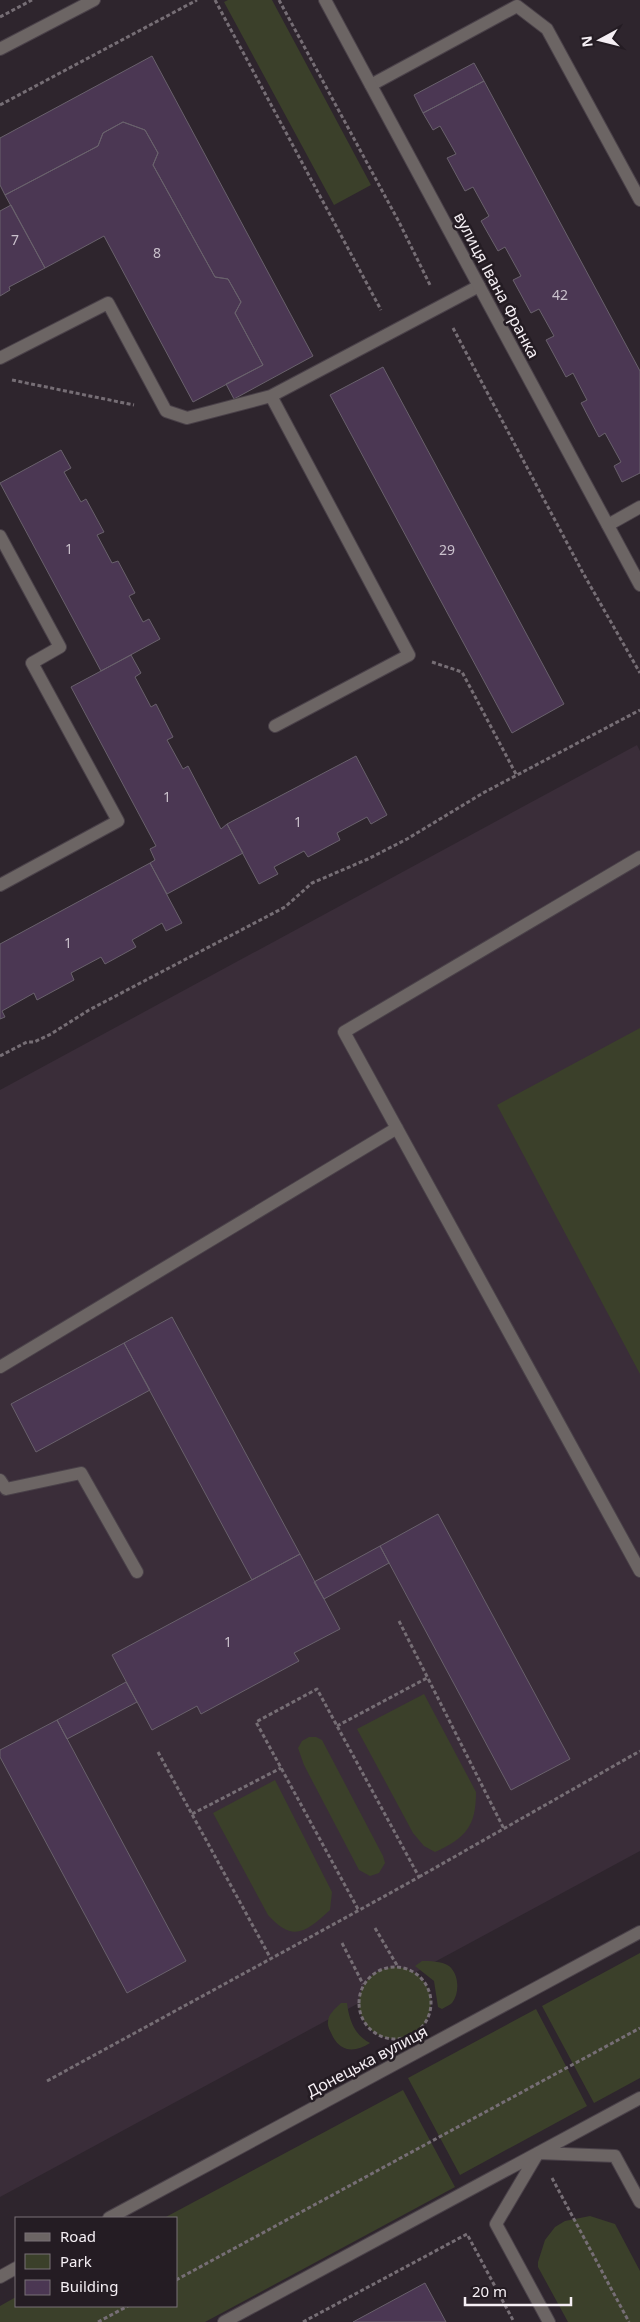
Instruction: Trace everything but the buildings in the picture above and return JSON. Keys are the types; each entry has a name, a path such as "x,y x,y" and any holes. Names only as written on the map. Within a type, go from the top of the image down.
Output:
{"street":[{"path":"0,49 94,0"},
{"name":"вулиця Івана Франка","path":"326,0 640,585"},
{"path":"371,85 517,6 547,29 640,200"},
{"path":"0,358 108,303 166,411 187,418 271,396 479,286"},
{"path":"271,396 408,654 275,726"},
{"path":"608,525 640,507"},
{"path":"0,536 60,647 32,663 118,821 0,885"},
{"path":"640,857 344,1032 640,1571"},
{"path":"0,1367 397,1128"},
{"path":"0,1480 6,1489 82,1473 137,1572"},
{"name":"Донецька вулиця","path":"111,2217 640,1932"},
{"path":"224,2322 640,2098"},
{"path":"538,2153 615,2156 640,2202"},
{"path":"538,2153 496,2224 549,2322"},
{"path":"0,2277 15,2269"}],"path":[{"path":"0,17 32,0"},
{"path":"0,105 197,0"},
{"path":"215,0 393,333"},
{"path":"278,0 399,222 441,307 583,573 640,673"},
{"path":"10,379 166,411"},
{"path":"408,654 462,672 517,776"},
{"path":"0,1056 27,1042 34,1042 51,1034 89,1010 258,922 297,899 312,883 368,859 407,839 483,793 640,710"},
{"path":"399,1621 504,1829"},
{"path":"337,1726 427,1678"},
{"path":"359,1910 256,1722 317,1689 419,1877"},
{"path":"47,2081 419,1877 640,1751"},
{"path":"158,1752 271,1959"},
{"path":"192,1814 282,1768"},
{"path":"375,1928 398,1967"},
{"path":"342,1944 363,1985"},
{"path":"398,1967 410,1970 419,1976 427,1986 431,1997 427,2021 420,2030 409,2037 385,2038 375,2033 366,2025 360,2015 358,2003 363,1985 375,1973 386,1968 398,1967"},
{"path":"178,2279 640,2028"},
{"path":"538,2153 629,2322"},
{"path":"303,2322 466,2234 514,2322"},
{"path":"98,2322 126,2307"}],"shaded area":[{"path":"637,745 640,751 640,1851 0,2197 0,1090"}],"green space":[{"path":"228,0 272,0 371,185 334,205 224,2"},
{"path":"640,1028 640,1374 497,1105"},
{"path":"424,1694 476,1792 474,1814 467,1830 454,1842 435,1852 424,1846 413,1833 357,1729"},
{"path":"309,1737 316,1737 322,1740 383,1856 385,1863 379,1873 370,1876 359,1870 304,1765 298,1748 302,1741"},
{"path":"275,1780 332,1892 330,1910 306,1929 292,1932 277,1924 268,1915 213,1813"},
{"path":"640,1953 640,2078 594,2103 542,2006"},
{"path":"422,1961 446,1964 455,1974 457,1989 455,1999 442,2009 438,2007 434,1981 415,1966"},
{"path":"395,1967 409,1970 421,1977 428,1989 431,2003 428,2017 421,2029 409,2036 395,2039 381,2036 369,2029 362,2017 359,2003 362,1989 369,1977 381,1970"},
{"path":"341,2003 347,2003 353,2026 364,2040 370,2043 360,2048 350,2049 341,2046 333,2037 329,2030 328,2019"},
{"path":"536,2009 587,2106 460,2175 408,2078"},
{"path":"403,2090 455,2187 205,2322 0,2322 0,2306 15,2298 15,2307 178,2307 178,2217 166,2217"},
{"path":"590,2216 615,2224 640,2271 640,2322 568,2322 538,2267 545,2240 555,2227 565,2221"}]}
